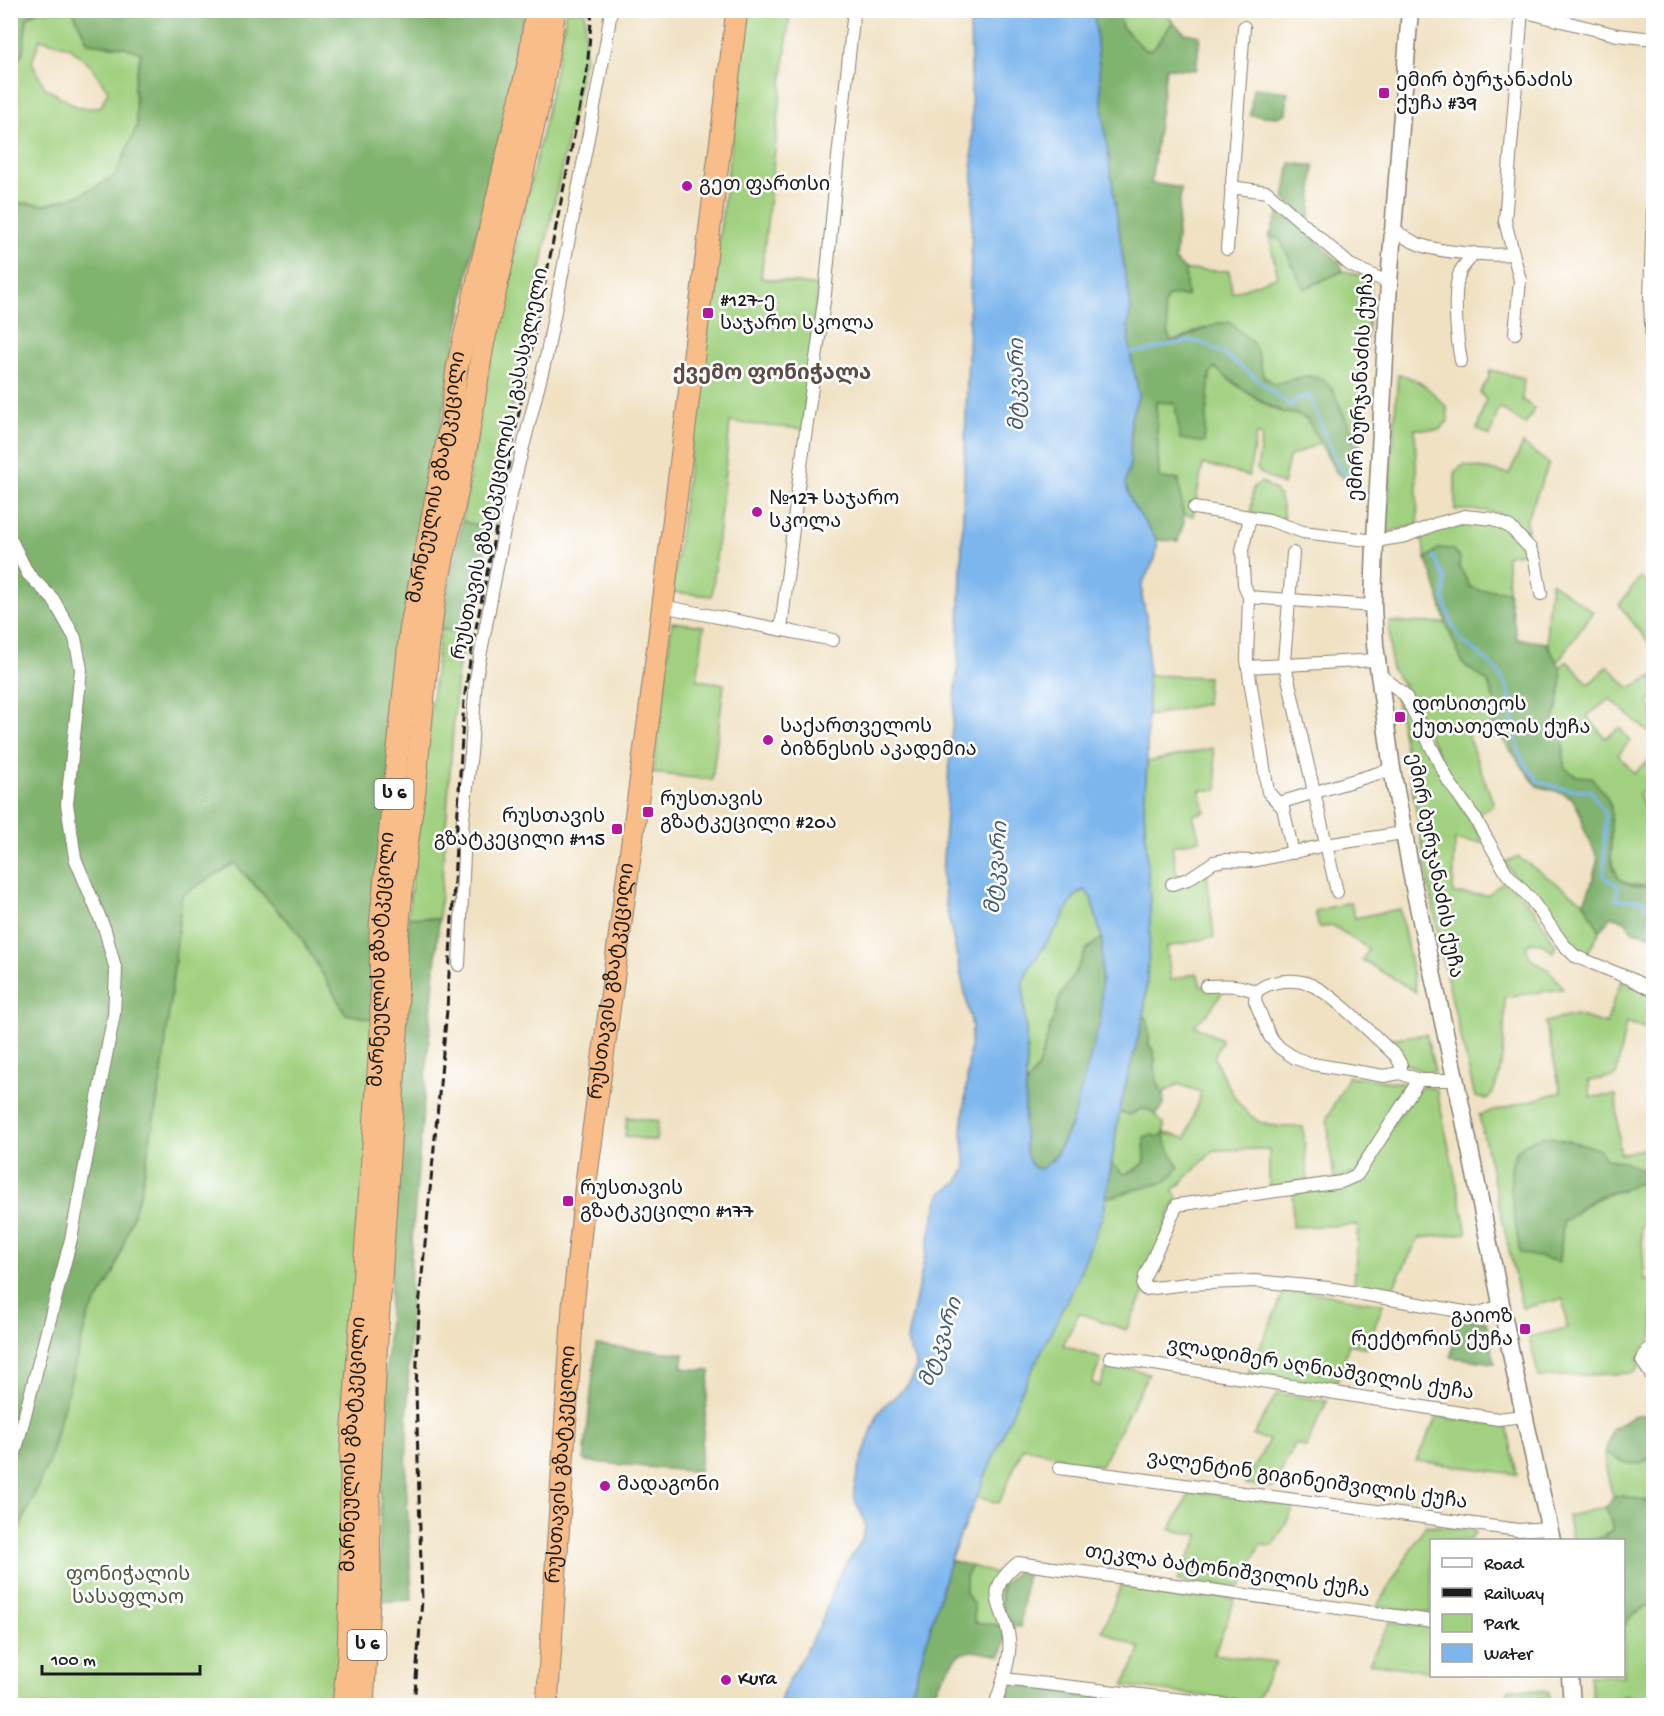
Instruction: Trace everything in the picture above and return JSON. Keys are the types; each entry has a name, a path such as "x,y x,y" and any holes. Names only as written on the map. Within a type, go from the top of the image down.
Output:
{"highway":[{"name":"მარნეულის გზატკეცილი","path":"343,1706 360,1478 381,1031 380,926 410,631 450,425 457,368 529,59 536,10"},
{"name":"მარნეულის გზატკეცილი","path":"361,1452 376,1345 398,1019 396,982 399,922 405,858 416,790 429,642 439,576 465,456 483,346 543,86 555,10"},
{"name":"რუსთავის გზატკეცილი","path":"547,1706 573,1307 581,1222 737,10"},
{"name":"მარნეულის გზატკეცილი","path":"360,1478 369,1501 370,1583 363,1706"}],"street":[{"name":"რუსთავის გზატკეცილის I გასასვლელი","path":"459,965 464,854 462,827 471,753 476,678 511,495 547,353 559,295 611,10"},
{"path":"781,629 825,294 854,10"},
{"name":"ემირ ბურჯანაძის ქუჩა","path":"1410,10 1389,283 1375,541 1373,606 1377,666 1403,833 1524,1416 1551,1534"},
{"path":"1515,333 1520,280 1505,221 1517,11 1617,35 1653,39"},
{"path":"1227,249 1244,27"},
{"path":"1653,172 1650,300 1653,399"},
{"path":"1232,187 1267,192 1350,265 1389,283"},
{"path":"1394,229 1415,243 1436,249 1494,255 1513,254"},
{"path":"1461,362 1457,333 1458,282 1461,269 1474,253"},
{"path":"1194,508 1284,524 1303,532 1375,541 1406,536 1465,516 1493,519 1510,527 1530,548 1536,560 1540,594"},
{"path":"1250,518 1242,550 1244,584 1249,597 1248,667 1268,792 1283,808 1293,853"},
{"path":"10,538 28,574 53,599 75,638 81,669 67,804 75,858 105,930 116,971 114,1014 71,1239 10,1472"},
{"path":"1293,553 1283,648 1284,665 1337,892"},
{"path":"1249,597 1373,606"},
{"path":"662,606 833,640"},
{"path":"1248,667 1377,666 1405,695 1449,782 1475,818 1507,874 1530,898 1564,945 1575,956 1653,991"},
{"path":"1279,803 1392,769"},
{"path":"1172,884 1188,879 1214,862 1253,861 1326,845 1403,833"},
{"path":"1400,1073 1401,1065 1396,1056 1323,992 1308,984 1290,981 1272,983 1261,987 1256,992 1255,1001 1270,1037 1280,1048 1295,1058 1312,1064 1384,1076 1400,1073 1419,1080 1455,1080"},
{"path":"1206,986 1232,985 1256,992"},
{"path":"1419,1080 1357,1175 1341,1182 1177,1205 1145,1276 1143,1286 1145,1289 1187,1284 1255,1281 1328,1288 1476,1314 1501,1305"},
{"path":"1653,1345 1642,1361 1653,1379"},
{"name":"ვლადიმერ აღნიაშვილის ქუჩა","path":"1110,1358 1498,1419 1524,1416"},
{"name":"ვალენტინ გიგინეიშვილის ქუჩა","path":"1059,1468 1551,1534"},
{"name":"თეკლა ბატონიშვილის ქუჩა","path":"1004,1679 1010,1639 997,1595 1004,1576 1018,1563 1430,1621"},
{"path":"1570,1677 1572,1706"},
{"path":"995,1706 1004,1679 1235,1706"}],"green space":[{"path":"11,10 38,11 27,18 23,52 13,68 11,64"},
{"path":"38,11 73,11 88,43 125,47 141,52 134,84 137,126 115,176 80,195 45,205 11,202 10,64 13,67 23,52 27,18","holes":["40,39 69,47 92,67 108,91 100,108 79,108 45,88 32,62"]},
{"path":"73,11 529,11 520,74 473,246 412,587 377,1020 346,1014 299,934 235,863 182,895 162,1074 141,1190 114,1273 88,1316 49,1460 11,1548 11,202 45,205 80,195 115,176 137,126 134,84 141,53 125,47 88,43"},
{"path":"565,11 585,11 585,55 512,407 490,529 462,521 490,357 544,125"},
{"path":"749,11 790,11 761,278 818,286 803,429 730,422 712,596 672,592"},
{"path":"1094,11 1118,11 1122,27 1145,50 1153,49 1173,22 1185,33 1200,36 1196,70 1166,68 1151,183 1181,188 1175,260 1185,270 1187,296 1168,296 1164,305 1170,341 1180,340 1218,323 1232,323 1255,347 1263,376 1275,384 1307,376 1325,381 1336,396 1348,424 1361,437 1357,488 1336,472 1307,419 1296,414 1284,413 1266,404 1215,367 1210,374 1204,443 1180,439 1175,403 1156,402 1159,478 1179,480 1184,522 1178,541 1157,540 1132,504 1125,483 1130,464 1131,418 1139,394 1130,353 1128,325 1131,307 1104,124"},
{"path":"1118,11 1164,11 1173,22 1153,49 1145,50 1122,27"},
{"path":"1253,88 1288,92 1286,113 1278,117 1250,115"},
{"path":"1290,163 1314,166 1310,222 1284,199"},
{"path":"1281,207 1340,263 1343,271 1304,289 1280,239 1269,237"},
{"path":"1269,237 1280,239 1304,289 1343,271 1371,278 1361,437 1352,430 1335,397 1317,377 1304,377 1275,384 1263,376 1256,351 1242,336 1207,328 1170,341 1164,305 1168,296 1187,295 1185,270 1229,271 1232,293 1278,276"},
{"path":"1214,367 1267,406 1306,419 1320,443 1289,457 1283,485 1260,473 1257,468 1262,436 1256,434 1249,476 1203,464 1193,516 1183,515 1179,480 1159,479 1156,401 1175,403 1204,441 1210,374"},
{"path":"1490,370 1524,378 1522,400 1535,408 1525,425 1499,407 1490,436 1477,429 1486,400 1480,392 1488,380"},
{"path":"1398,374 1414,379 1431,391 1447,408 1448,421 1439,430 1415,429 1418,525 1386,532"},
{"path":"1523,444 1549,464 1526,521 1528,532 1509,518 1497,513 1455,510 1455,471 1464,465 1509,474"},
{"path":"1262,482 1277,493 1284,519 1253,514 1251,511 1253,487"},
{"path":"1464,519 1487,521 1501,526 1513,535 1528,552 1507,555 1508,591 1479,590 1470,587 1459,566 1439,548 1426,559 1421,534"},
{"path":"462,521 490,529 466,634 440,629"},
{"path":"1439,548 1452,549 1460,558 1459,566 1470,587 1479,590 1508,591 1517,639 1547,643 1561,669 1560,694 1554,718 1563,736 1564,767 1576,776 1591,777 1608,800 1611,809 1611,849 1614,870 1626,883 1653,886 1653,936 1633,931 1625,921 1612,916 1600,931 1584,902 1591,886 1598,858 1584,829 1581,815 1572,798 1563,793 1537,786 1495,729 1491,719 1495,703 1488,682 1463,664 1446,623 1426,559"},
{"path":"1640,577 1653,588 1654,646 1652,647 1619,605"},
{"path":"1551,582 1593,612 1557,663 1547,635"},
{"path":"672,622 704,626 697,680 724,684 712,780 653,773"},
{"path":"1389,622 1446,623 1463,664 1488,682 1495,703 1491,719 1494,726 1465,729 1494,805 1478,814 1451,780 1405,688 1391,668"},
{"path":"440,629 466,634 457,676 439,919 408,917"},
{"path":"1567,661 1589,684 1608,666 1629,688 1653,676 1653,699 1648,702 1653,709 1653,736 1610,699 1587,716 1605,738 1620,728 1630,741 1618,755 1634,773 1653,757 1653,786 1639,794 1650,821 1653,821 1653,886 1625,883 1618,877 1611,859 1611,807 1591,778 1576,776 1564,768 1564,749 1554,718 1558,709 1560,667"},
{"path":"1148,675 1208,677 1206,704 1148,716"},
{"path":"1400,697 1460,805 1484,843 1455,840 1453,894 1488,895 1505,880 1533,908 1556,946 1553,952 1541,943 1532,942 1526,946 1531,958 1548,970 1563,989 1505,997 1501,1067 1493,1092 1486,1099 1475,1097 1443,961 1396,698"},
{"path":"1213,748 1218,790 1200,790 1205,812 1193,815 1200,840 1172,846 1177,875 1207,872 1214,937 1167,947 1171,980 1197,973 1201,986 1224,990 1208,1013 1194,1025 1222,1040 1214,1057 1234,1096 1248,1113 1265,1124 1303,1127 1308,1184 1269,1190 1269,1149 1214,1150 1173,1191 1178,1198 1170,1212 1143,1294 1126,1330 1079,1313 1063,1345 1101,1359 1092,1383 1100,1386 1108,1366 1149,1373 1101,1466 1061,1462 1062,1457 1023,1447 999,1503 976,1497 1021,1392 1104,1211 1106,1198 1165,1182 1174,1158 1165,1147 1164,1134 1158,1137 1151,1135 1147,1155 1138,1168 1124,1174 1112,1164 1119,1111 1130,1115 1142,1109 1150,1110 1164,1124 1164,1133 1186,1138 1201,1092 1178,1084 1163,1093 1157,1082 1153,1051 1149,1045 1148,1020 1144,1015 1150,939 1150,906 1144,809 1147,762"},
{"path":"1518,857 1584,902 1600,931 1585,957 1565,941 1504,862"},
{"name":"ფონიჭალის სასაფლაო","path":"234,863 299,934 346,1014 377,1020 340,1705 11,1706 11,1548 49,1460 88,1316 114,1273 141,1190 162,1074 182,894"},
{"path":"1085,890 1091,898 1102,938 1087,949 1060,997 1038,1067 1026,1086 1027,1053 1023,983 1028,970 1074,897"},
{"path":"1351,902 1355,918 1400,909 1416,992 1362,960 1369,949 1332,925 1319,928 1315,911"},
{"path":"408,917 439,919 411,1253 406,1481 412,1600 378,1602 381,1482"},
{"path":"1102,938 1101,1016 1088,1075 1061,1144 1051,1160 1041,1169 1035,1168 1026,1153 1024,1132 1026,1086 1038,1067 1060,997 1087,949"},
{"path":"1621,981 1653,995 1653,1031 1626,1022 1616,1076 1589,1081 1591,1097 1616,1095 1620,1154 1653,1147 1653,1187 1646,1198 1653,1218 1641,1227 1645,1281 1653,1280 1653,1336 1637,1360 1639,1367 1633,1373 1539,1377 1529,1337 1567,1328 1563,1299 1522,1308 1479,1115 1561,1092 1545,1022 1576,1015 1606,1024","holes":["1574,1142 1599,1150 1606,1159 1626,1162 1622,1190 1590,1202 1563,1223"]},
{"path":"1144,1015 1148,1020 1149,1045 1154,1051 1156,1081 1163,1093 1164,1105 1156,1115 1143,1109 1130,1115 1119,1111"},
{"path":"1426,1034 1435,1071 1426,1073 1406,1064 1387,1039"},
{"path":"1349,1076 1408,1084 1411,1087 1357,1172 1334,1180 1327,1118"},
{"path":"1422,1087 1434,1088 1437,1091 1467,1233 1419,1238 1390,1293 1354,1285 1358,1225 1292,1227 1293,1194 1347,1185"},
{"path":"627,1117 658,1121 656,1141 625,1136"},
{"path":"1164,1133 1168,1147 1179,1168 1165,1182 1106,1198 1112,1164 1124,1174 1136,1170 1145,1163 1144,1137 1151,1135 1158,1137"},
{"path":"1545,1136 1587,1145 1599,1150 1606,1159 1626,1162 1645,1172 1641,1183 1597,1197 1583,1205 1563,1223 1560,1262 1520,1253 1512,1204 1511,1177 1514,1156 1523,1145"},
{"path":"1286,1288 1383,1304 1367,1348 1349,1344 1334,1389 1247,1376"},
{"path":"1456,1316 1486,1322 1495,1363 1451,1357"},
{"path":"596,1345 684,1354 682,1368 710,1371 699,1472 584,1461"},
{"path":"1277,1393 1327,1401 1306,1447 1295,1444 1273,1488 1245,1484 1269,1440 1253,1436"},
{"path":"1635,1415 1653,1415 1653,1456 1640,1464 1626,1463 1605,1453 1612,1429"},
{"path":"1437,1416 1507,1427 1517,1474 1416,1461"},
{"path":"1605,1453 1629,1464 1639,1463 1653,1456 1653,1502 1623,1496 1613,1497 1606,1469"},
{"path":"1191,1491 1295,1506 1273,1546 1260,1545 1241,1587 1177,1581 1200,1535 1170,1530"},
{"path":"1623,1496 1654,1503 1653,1607 1635,1612 1625,1626 1625,1539 1600,1539 1605,1538 1613,1528 1606,1507 1613,1497"},
{"path":"1606,1507 1613,1528 1604,1536 1594,1539 1572,1539 1568,1516"},
{"path":"1426,1525 1476,1531 1471,1539 1430,1539 1430,1613 1377,1606"},
{"path":"950,1560 971,1566 966,1576 966,1593 974,1606 974,1622 1002,1626 1006,1639 1001,1656 973,1651 959,1654 938,1685 931,1705 908,1706"},
{"path":"971,1566 1000,1575 1002,1626 974,1622 974,1606 966,1593 966,1576"},
{"path":"1021,1568 1027,1568 1020,1627 1012,1626 1003,1615 1002,1585"},
{"path":"1122,1583 1235,1599 1214,1654 1276,1662 1255,1702 1123,1686 1141,1649 1102,1631"},
{"path":"1646,1607 1653,1607 1654,1700 1648,1705 1627,1695 1602,1705 1593,1705 1590,1677 1625,1677 1625,1626 1629,1616"},
{"path":"1390,1622 1430,1626 1430,1672 1369,1663"},
{"path":"1012,1684 1201,1706 1002,1706"},
{"path":"1510,1688 1549,1692 1550,1705 1501,1705"},
{"path":"1627,1695 1648,1705 1602,1705"}],"water":[{"name":"მტკვარი","path":"970,11 1094,11 1104,124 1131,307 1128,325 1130,353 1139,394 1131,418 1130,464 1125,483 1132,504 1157,540 1155,559 1142,584 1142,597 1148,625 1147,762 1144,809 1150,906 1150,939 1144,1015 1121,1102 1104,1211 1078,1278 1021,1392 950,1560 908,1705 779,1705 791,1676 818,1629 840,1574 865,1531 864,1519 854,1492 857,1475 878,1413 906,1386 914,1373 916,1361 907,1339 936,1206 941,1193 957,1183 966,1168 962,1132 972,1026 946,906 942,875 958,664 973,196","holes":["1085,890 1091,898 1102,938 1101,1018 1071,1126 1054,1159 1041,1169 1035,1168 1026,1153 1024,1132 1027,1053 1023,983 1028,970 1074,897"]}],"waterway":[{"path":"1127,352 1191,341 1201,343 1227,357 1290,406 1299,398 1309,396 1339,468 1351,479"},
{"path":"1433,556 1445,578 1444,600 1452,624 1462,642 1475,650 1498,672 1509,690 1513,727 1520,756 1537,781 1558,788 1591,791 1605,814 1604,877 1618,886 1616,900 1643,900 1647,908 1654,909"}],"railway":[{"path":"414,1706 422,1600 416,1390 419,1307 447,1010 464,700 472,648 587,71 592,10"}],"place":[{"name":"ემირ ბურჯანაძის ქუჩა #39","path":"1384,93"},
{"name":"გეთ ფართსი","path":"687,186"},
{"name":"#127-ე საჯარო სკოლა","path":"708,313"},
{"name":"№127 საჯარო სკოლა","path":"757,512"},
{"name":"დოსითეოს ქუთათელის ქუჩა","path":"1400,717"},
{"name":"საქართველოს ბიზნესის აკადემია","path":"768,740"},
{"name":"რუსთავის გზატკეცილი #20ა","path":"648,812"},
{"name":"რუსთავის გზატკეცილი #115","path":"617,829"},
{"name":"რუსთავის გზატკეცილი #177","path":"568,1201"},
{"name":"გაიოზ რექტორის ქუჩა","path":"1525,1329"},
{"name":"მადაგონი","path":"605,1486"},
{"name":"Kura","path":"726,1680"}],"district":[{"name":"ქვემო ფონიჭალა","path":"772,375"}]}
